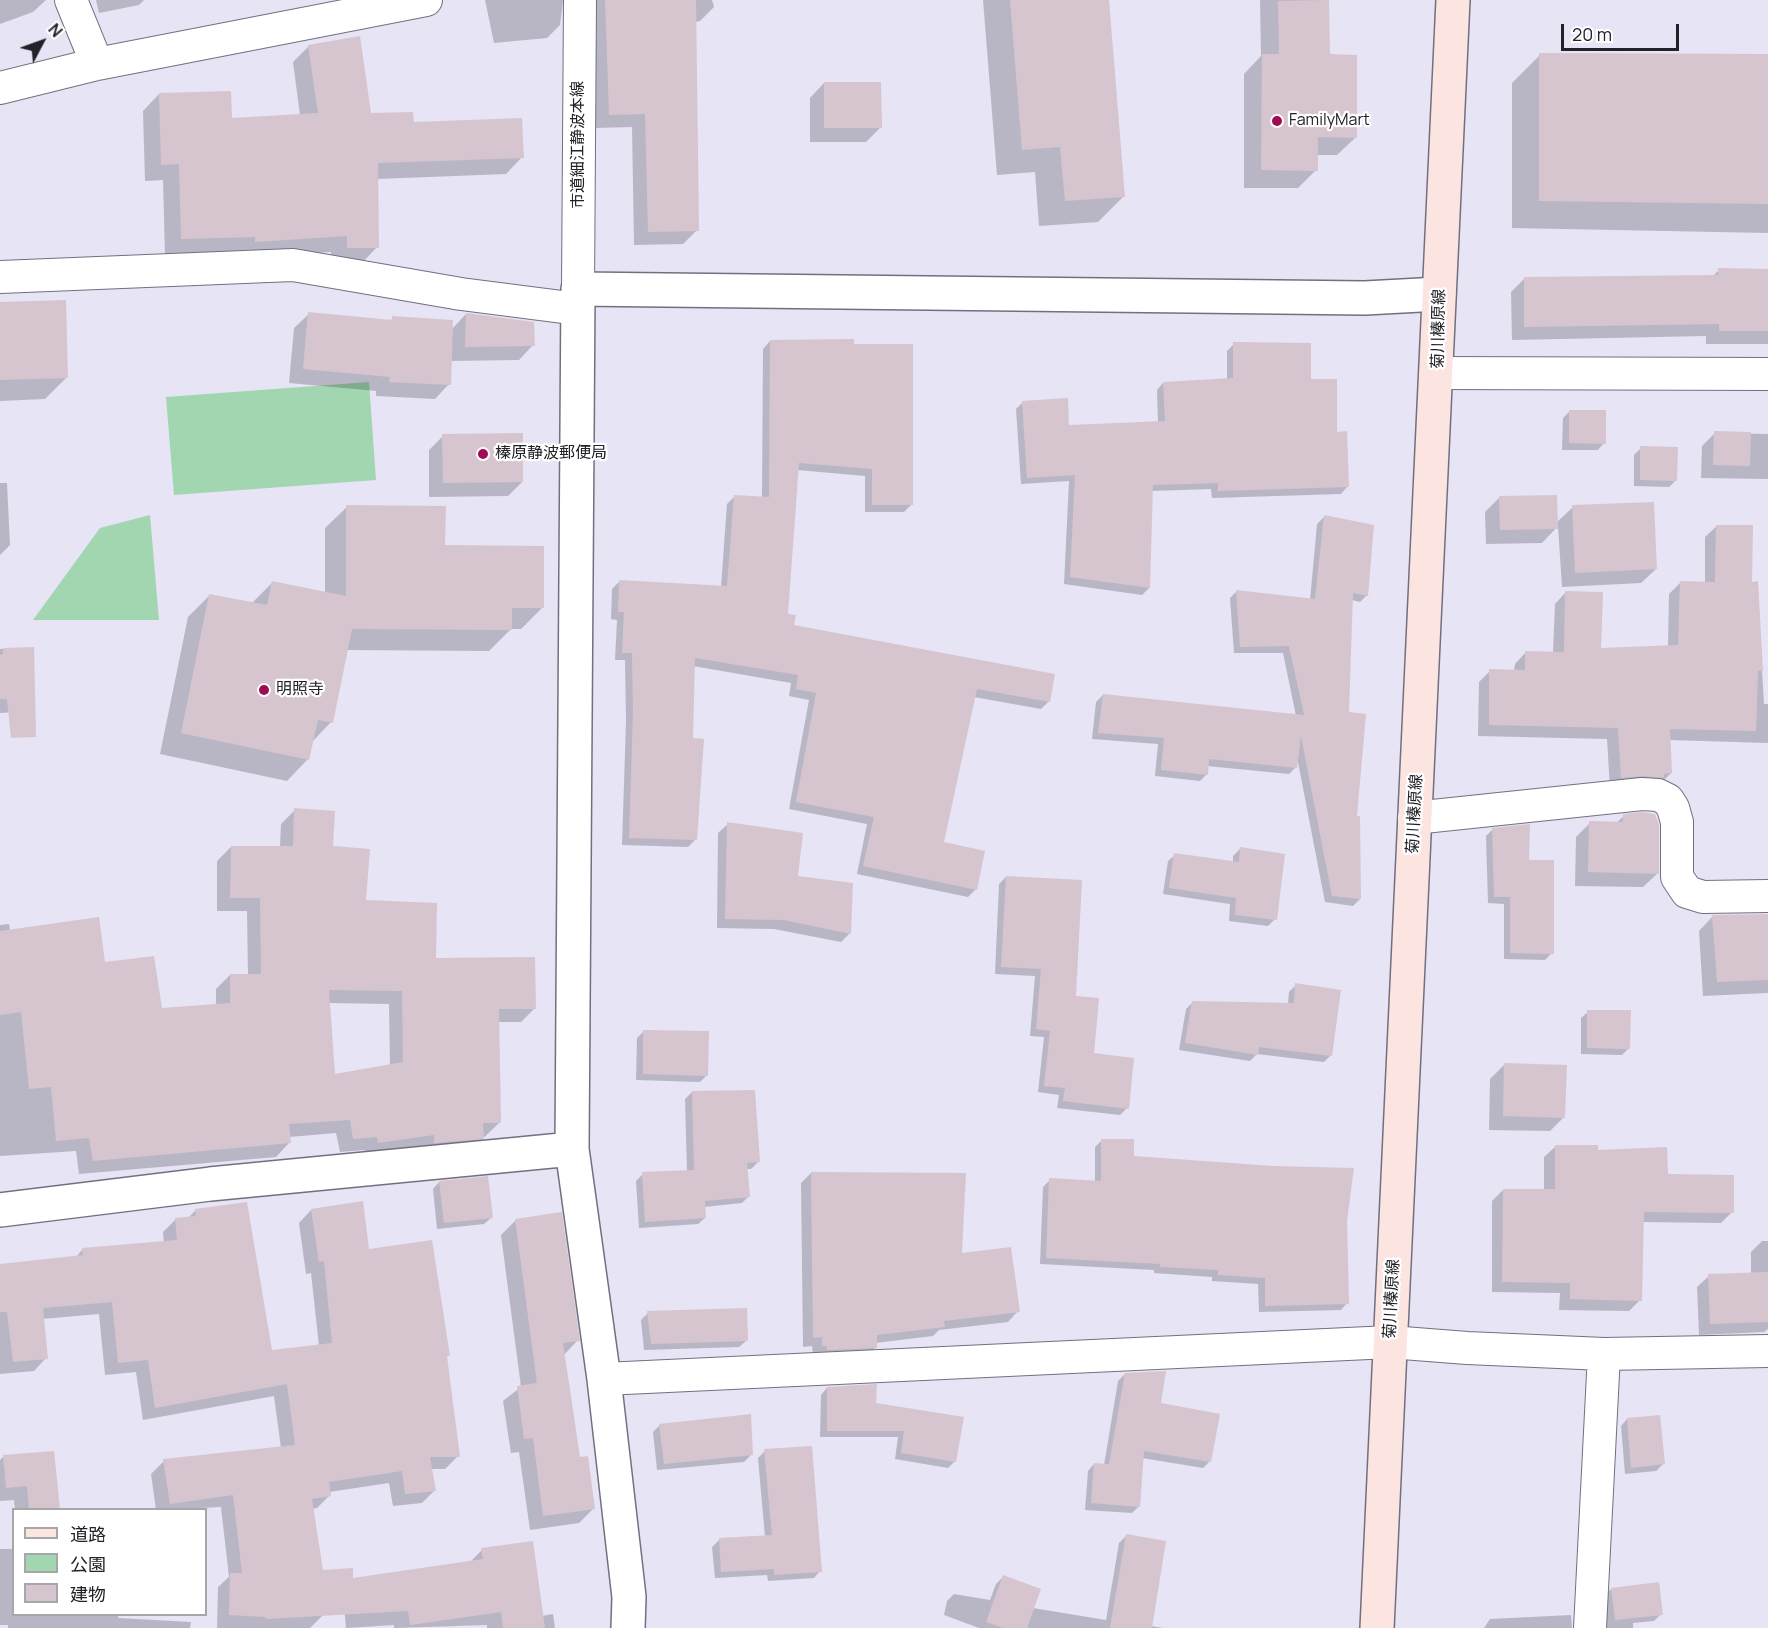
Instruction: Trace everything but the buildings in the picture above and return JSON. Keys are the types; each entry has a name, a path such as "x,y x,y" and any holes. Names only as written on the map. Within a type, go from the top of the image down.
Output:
{"main road":[{"name":"菊川榛原線","path":"1377,1628 1414,818 1438,373 1439,294 1453,0"}],"street":[{"path":"71,0 97,64"},
{"path":"0,88 97,64 426,0"},
{"name":"市道細江静波本線","path":"578,299 580,0"},
{"path":"0,277 293,265 461,294 578,299 1365,298 1439,294"},
{"path":"578,299 572,1149 604,1379 628,1597 628,1628"},
{"path":"1438,373 1768,374"},
{"path":"1414,818 1642,794 1658,795 1668,800 1673,808 1677,822 1677,877 1687,892 1703,897 1768,896"},
{"path":"0,1210 210,1184 572,1149"},
{"path":"604,1379 1390,1342 1604,1354 1768,1351"},
{"path":"1590,1628 1604,1354"}],"green space":[{"path":"369,382 376,480 174,495 166,397"},
{"path":"150,515 159,620 33,620 100,528"}],"place":[{"name":"FamilyMart","path":"1277,121"},
{"name":"榛原静波郵便局","path":"483,454"},
{"name":"明照寺","path":"264,690"}]}
